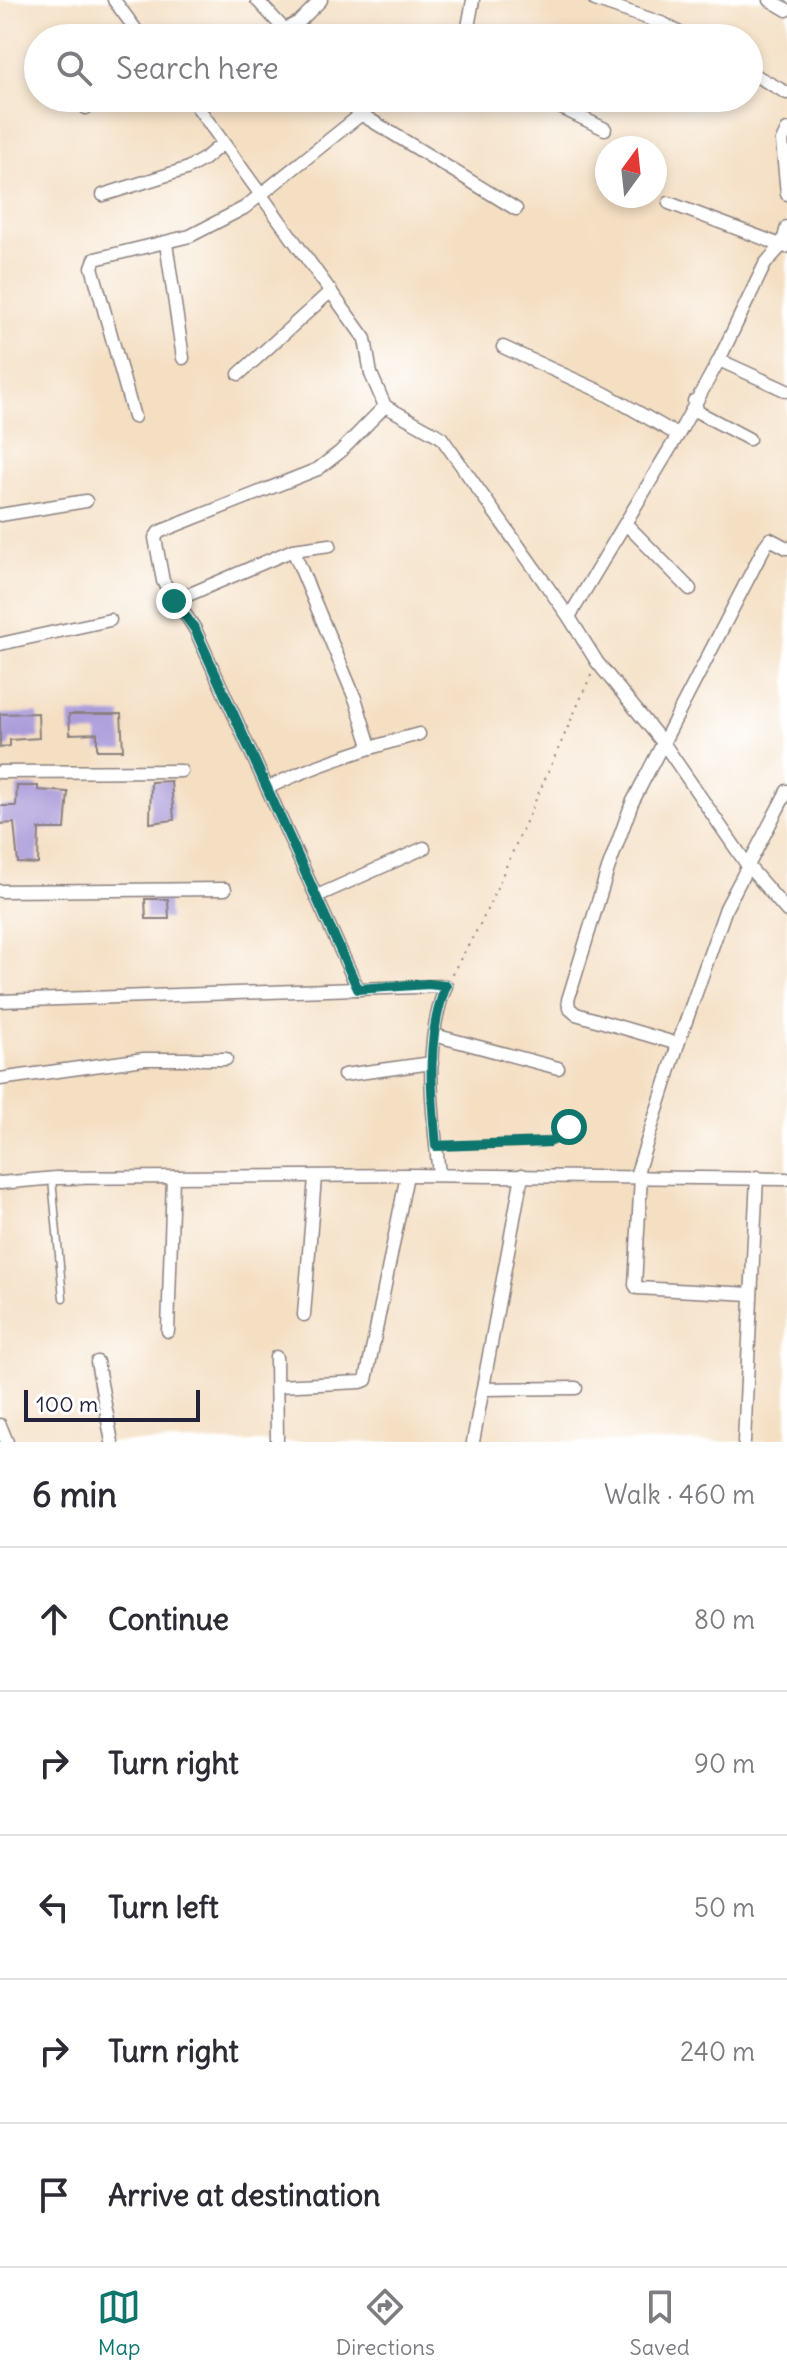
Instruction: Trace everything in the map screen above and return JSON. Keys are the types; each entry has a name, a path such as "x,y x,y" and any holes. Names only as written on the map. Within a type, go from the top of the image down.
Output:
{"street":[{"path":"114,0 132,24"},
{"path":"257,0 279,24"},
{"path":"295,24 306,17 321,0"},
{"path":"469,24 473,0"},
{"path":"595,0 664,24"},
{"path":"770,0 787,10"},
{"path":"763,80 787,93"},
{"path":"200,112 365,339 371,374 385,406 441,437 569,617 597,662 664,744 748,866 787,911"},
{"path":"570,112 605,129"},
{"path":"134,417 92,267 95,259 190,236 244,208 359,116 364,116 516,209"},
{"path":"787,130 782,141 787,194"},
{"path":"103,195 186,169 222,144"},
{"path":"669,203 784,246"},
{"path":"569,617 678,435 719,360 765,264 784,246 787,227"},
{"path":"166,243 183,358"},
{"path":"239,374 331,291"},
{"path":"503,347 604,393 678,435"},
{"path":"719,360 787,391"},
{"path":"694,401 698,412 749,439"},
{"path":"358,989 195,629 163,581 155,545 159,532 318,469 340,452 385,406"},
{"path":"0,515 86,501"},
{"path":"626,524 690,589"},
{"path":"678,1044 576,1014 569,1008 568,1000 608,869 632,803 765,546 770,539 787,548"},
{"path":"174,601 293,550 330,545"},
{"path":"293,550 356,701 370,746"},
{"path":"0,644 110,620"},
{"path":"267,788 307,769 370,746 419,734"},
{"path":"0,772 181,771"},
{"path":"751,1294 637,1288 639,1176 678,1044 726,908 787,791"},
{"path":"317,896 424,848"},
{"path":"0,891 225,889"},
{"path":"0,1001 428,984 446,986 435,1019 432,1063 439,1175"},
{"path":"434,1035 558,1068"},
{"path":"0,1079 144,1059 226,1059"},
{"path":"344,1075 432,1063"},
{"path":"277,1386 366,1380 407,1175"},
{"path":"0,1183 52,1179 407,1175 787,1179"},
{"path":"473,1442 522,1175"},
{"path":"168,1331 173,1177"},
{"path":"304,1315 315,1177"},
{"path":"744,1442 757,1177"},
{"path":"276,1357 277,1442"},
{"path":"97,1362 112,1442"},
{"path":"484,1389 576,1388"},
{"path":"0,1425 7,1442"}],"lane":[{"path":"436,1146 549,1142 565,1134 569,1127 569,1113"},
{"path":"52,1179 63,1298"}],"path":[{"path":"446,986 482,921 597,662"}],"building":[{"path":"38,713 39,738 10,740 10,746 0,748 0,714"},
{"path":"69,714 121,714 123,750 97,750 97,733 70,734"},
{"path":"171,781 174,820 150,823 151,782"},
{"path":"17,786 38,786 38,790 68,792 65,829 39,829 38,864 18,863 14,823 0,824 0,806 16,806"},
{"path":"145,899 168,899 169,919 146,919"}],"route":[{"path":"174,601 195,629 358,989 428,984 446,986 435,1019 432,1063 436,1146 549,1142 565,1134 569,1127"}]}
